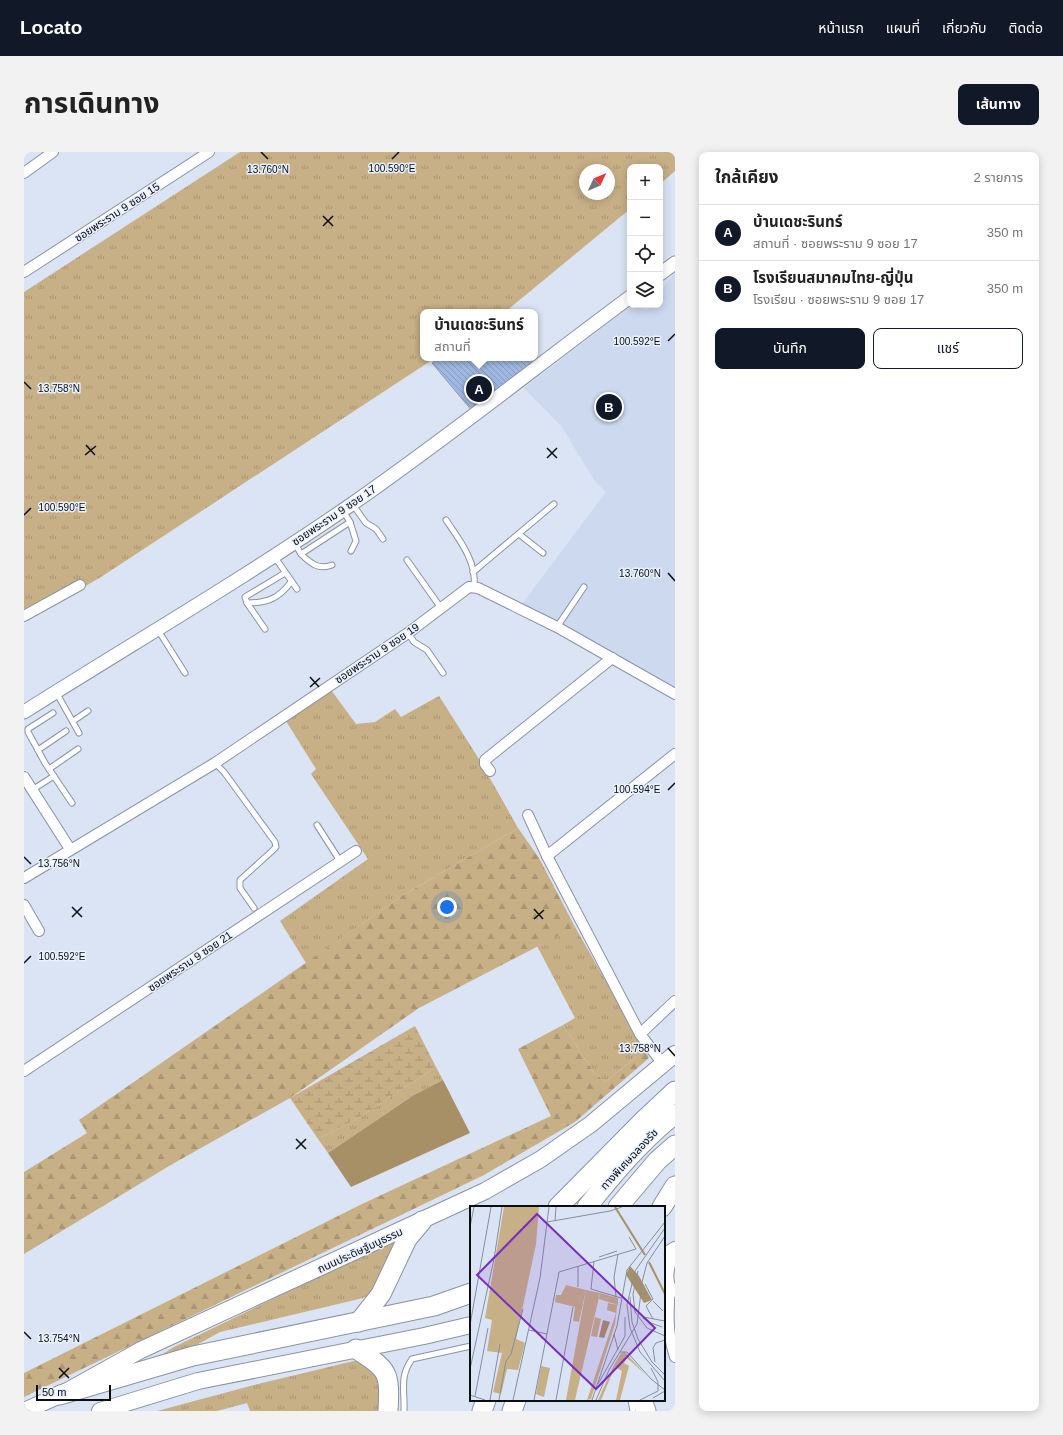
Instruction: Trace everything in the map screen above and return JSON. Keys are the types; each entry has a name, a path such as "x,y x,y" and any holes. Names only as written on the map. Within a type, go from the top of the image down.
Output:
{"highway":[{"path":"559,1206 644,1120 675,1091"},
{"name":"ทางพิเศษฉลองรัช","path":"588,1206 613,1175 652,1133 675,1114"},
{"name":"ทางพิเศษฉลองรัช","path":"619,1206 657,1161 675,1145"},
{"path":"663,1206 675,1186"},
{"path":"359,1322 381,1294 407,1240 422,1222"},
{"path":"60,1395 193,1356 434,1306 470,1293"},
{"path":"356,1349 381,1366 389,1385 388,1411"},
{"path":"482,1411 486,1401"},
{"path":"512,1411 516,1401"},
{"path":"642,1401 646,1411"}],"main road":[{"name":"ถนนประดิษฐ์มนูธรรม","path":"24,1411 60,1395 141,1350 422,1222 485,1191 541,1159 591,1124 669,1059"},
{"path":"100,1411 198,1381 470,1325"}],"street":[{"path":"24,172 53,152"},
{"name":"ซอยพระราม 9 ซอย 15","path":"24,272 209,152"},
{"path":"663,272 675,263"},
{"name":"ซอยพระราม 9 ซอย 17","path":"24,712 158,629 347,507 493,402 627,299"},
{"path":"24,616 80,585"},
{"path":"474,586 557,627 675,694"},
{"name":"ซอยพระราม 9 ซอย 19","path":"24,878 215,763 408,633 466,588 474,586"},
{"path":"490,771 485,764 485,760 612,658"},
{"path":"548,856 675,754"},
{"path":"24,777 70,849"},
{"path":"528,815 640,1034 669,1059"},
{"name":"ซอยพระราม 9 ซอย 21","path":"24,1071 356,851"},
{"path":"24,905 38,931"},
{"path":"640,1034 675,1001"},
{"path":"671,1252 667,1274 672,1291 667,1316 669,1339 675,1357"}],"lane":[{"path":"473,572 554,504"},
{"path":"347,507 356,541 351,551"},
{"path":"347,507 366,524 376,529 383,539"},
{"path":"446,520 466,548 475,579 474,586"},
{"path":"301,554 350,522"},
{"path":"519,534 543,553"},
{"path":"294,542 301,554 316,566 325,567 332,565"},
{"path":"274,555 297,589"},
{"path":"407,560 441,608"},
{"path":"265,629 245,597 285,573"},
{"path":"248,603 268,602 274,599 292,582"},
{"path":"557,627 584,587"},
{"path":"158,629 185,673"},
{"path":"408,633 414,642 427,650 443,673"},
{"path":"56,692 79,733"},
{"path":"72,721 88,711"},
{"path":"53,713 28,729 30,737 49,769 72,803"},
{"path":"38,750 66,731"},
{"path":"49,769 78,749"},
{"path":"215,763 275,842 276,847 240,880 240,888 254,908"},
{"path":"32,790 54,776"},
{"path":"317,825 340,862"},
{"path":"404,1411 403,1377 406,1367 412,1360 470,1346"},
{"path":"631,1401 633,1411"}],"shaded area":[{"path":"675,272 675,690 522,604 606,492 594,480 562,427 524,388 628,308 644,308 647,310 649,308 663,308 663,288"},
{"path":"443,1080 470,1133 351,1187 328,1153 414,1095"}],"green space":[{"path":"240,152 675,152 675,171 663,181 663,164 627,164 627,211 509,309 420,309 420,361 430,361 101,577 24,622 24,292"},
{"path":"331,690 356,724 375,722 395,709 401,717 439,696 479,759 518,828 405,894 306,963 280,921 368,859 311,774 316,769 286,721"},
{"path":"518,828 539,858 575,927 419,1008 290,1098 169,1166 24,1254 24,1172 87,1133 79,1120 405,894"},
{"path":"575,927 645,1050 605,1082 592,1070 563,1025 575,1018 537,946"},
{"path":"563,1025 592,1070 605,1082 645,1050 649,1058 575,1122 484,1175 24,1397 24,1373 362,1204 551,1116 518,1049"},
{"path":"415,1026 436,1067 357,1119 318,1139 290,1098"},
{"path":"436,1067 443,1080 414,1095 328,1153 318,1139 357,1119"},
{"path":"397,1239 378,1290 363,1298 220,1332 191,1348 155,1359 174,1347"},
{"path":"358,1360 380,1375 383,1411 250,1411 247,1403 217,1411 157,1411 254,1385"}],"building":[{"path":"435,361 533,361 536,365 473,412 432,363"}],"place":[{"name":"บ้านเดชะรินทร์","path":"479,389"},
{"name":"โรงเรียนสมาคมไทย-ญี่ปุ่น","path":"609,407"}]}
